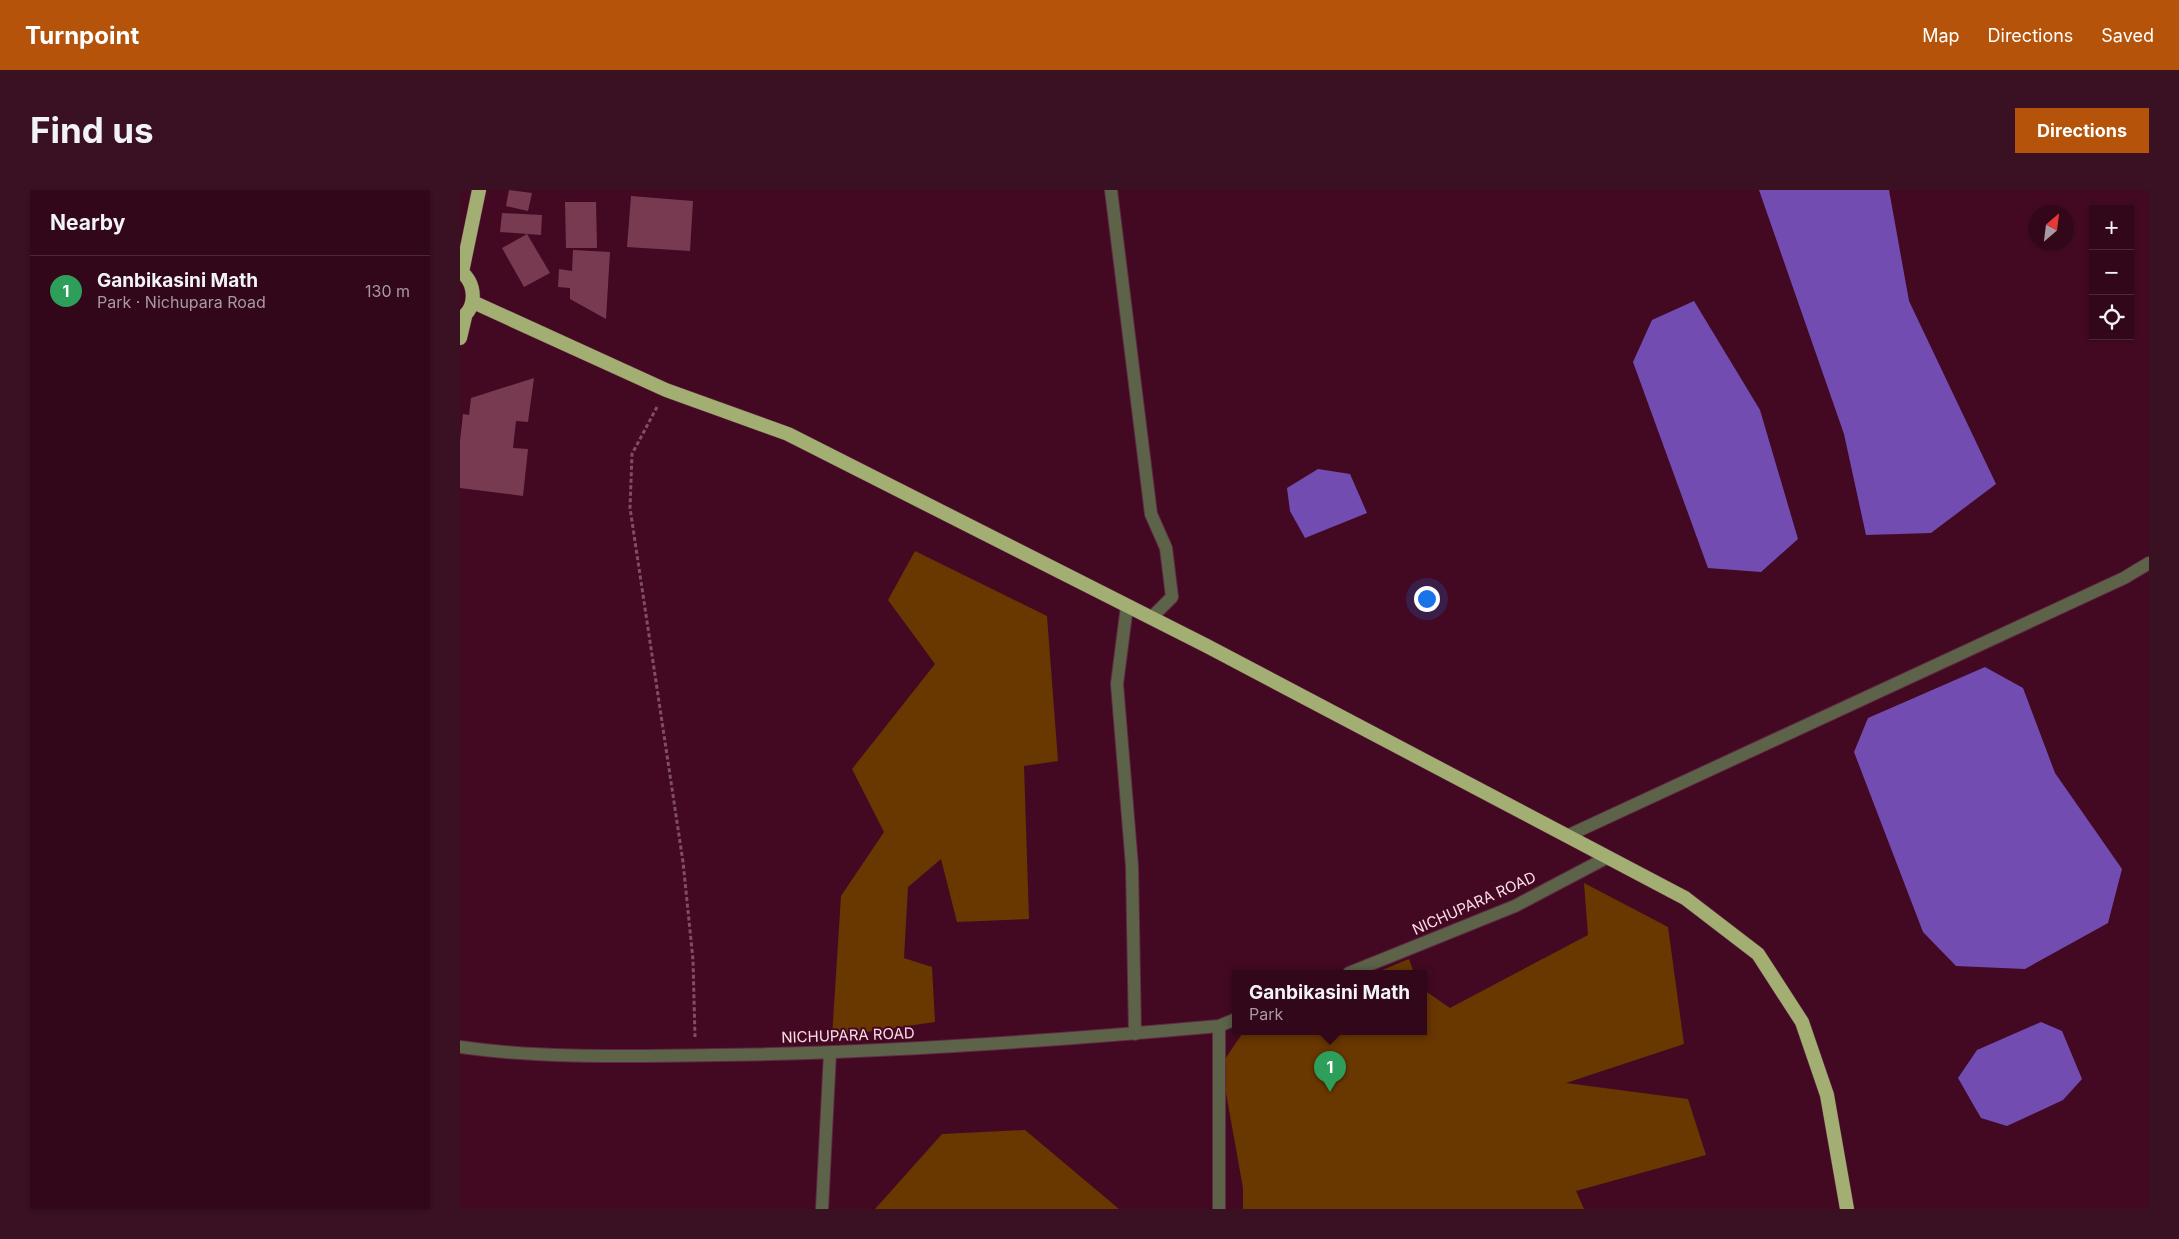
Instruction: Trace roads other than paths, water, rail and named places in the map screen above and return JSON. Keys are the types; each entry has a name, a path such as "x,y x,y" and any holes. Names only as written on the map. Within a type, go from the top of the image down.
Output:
{"highway":[{"path":"460,338 462,318 473,302 472,285 461,271 479,190"},
{"path":"473,302 666,390 788,434 1151,618 1685,898 1758,954 1802,1022 1827,1096 1847,1209"}],"street":[{"path":"1111,190 1151,514 1166,548 1172,597 1151,618"},
{"path":"1567,836 2124,578 2149,563"},
{"path":"1127,606 1117,684 1132,866 1135,1034"},
{"name":"NICHUPARA ROAD","path":"1356,970 1515,906 1608,857"},
{"name":"NICHUPARA ROAD","path":"460,1046 507,1054 830,1054 1135,1034 1219,1026 1232,1021"},
{"path":"1219,1026 1219,1209"},
{"path":"822,1209 830,1054"}],"place":[{"name":"Ganbikasini Math","path":"1330,1092"}]}
